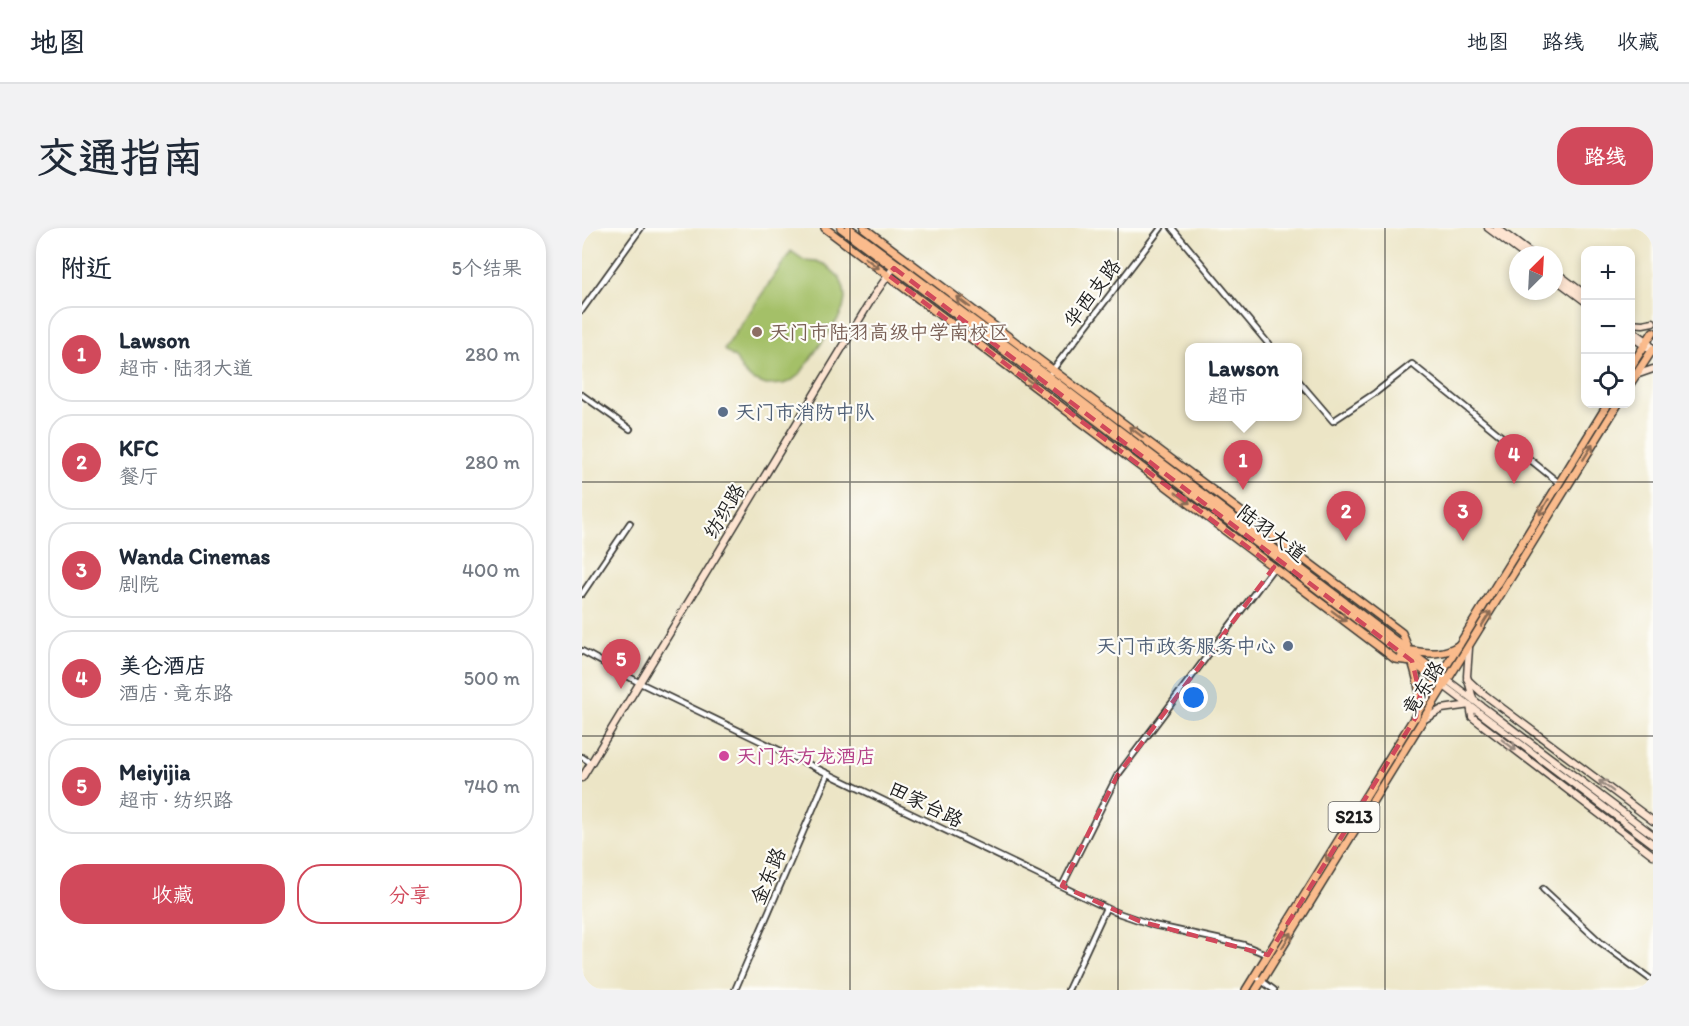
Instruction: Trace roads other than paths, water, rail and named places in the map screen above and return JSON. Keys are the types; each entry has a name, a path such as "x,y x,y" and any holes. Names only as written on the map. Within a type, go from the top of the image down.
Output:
{"main road":[{"path":"825,228 1395,659 1412,661 1420,695 1419,719 1442,709 1472,703"},
{"name":"陆羽大道","path":"841,228 1048,376 1409,651 1443,681 1653,844"},
{"name":"陆羽大道","path":"849,228 1412,661 1443,681"},
{"path":"864,228 1402,633 1409,651 1440,653 1465,645 1472,717 1653,855"},
{"path":"1488,228 1512,246"},
{"path":"1497,228 1521,246"},
{"name":"纺织路","path":"582,778 873,297 902,256"},
{"path":"1563,278 1581,291"},
{"path":"1563,285 1583,300"},
{"path":"1635,324 1653,322"},
{"path":"1635,360 1653,332"},
{"path":"1635,334 1653,349 1636,375"},
{"path":"1635,338 1646,344"},
{"path":"1636,375 1653,369"},
{"name":"竟东路","path":"1465,645 1606,408"},
{"name":"竟东路","path":"1256,990 1268,955 1615,408"},
{"path":"1467,679 1481,692 1653,821"},
{"name":"陆羽大道","path":"1472,703 1653,835"},
{"name":"竟东路","path":"1246,990 1259,979 1419,719"}],"street":[{"path":"582,310 641,228"},
{"name":"华西支路","path":"1048,376 1161,228"},
{"path":"1172,228 1267,343"},
{"path":"1302,385 1333,421 1375,393 1412,364 1559,483"},
{"path":"582,395 630,429"},
{"path":"582,594 630,523"},
{"path":"1062,886 1117,776 1274,567"},
{"name":"田家台路","path":"582,651 639,683 1106,908 1146,923 1244,945 1268,955"},
{"path":"582,757 591,763"},
{"name":"金东路","path":"735,990 828,774"},
{"path":"1543,890 1600,942 1653,981"},
{"path":"1068,990 1106,908"},
{"path":"1259,979 1274,990"}],"place":[{"name":"天门市陆羽高级中学南校区","path":"757,332"},
{"name":"天门市消防中队","path":"723,412"},
{"name":"美仑酒店","path":"1514,484"},
{"name":"Lawson","path":"1243,490"},
{"name":"KFC","path":"1346,541"},
{"name":"Wanda Cinemas","path":"1463,541"},
{"name":"天门市政务服务中心","path":"1288,646"},
{"name":"Meiyijia","path":"621,689"},
{"name":"天门东方龙酒店","path":"724,756"}]}
